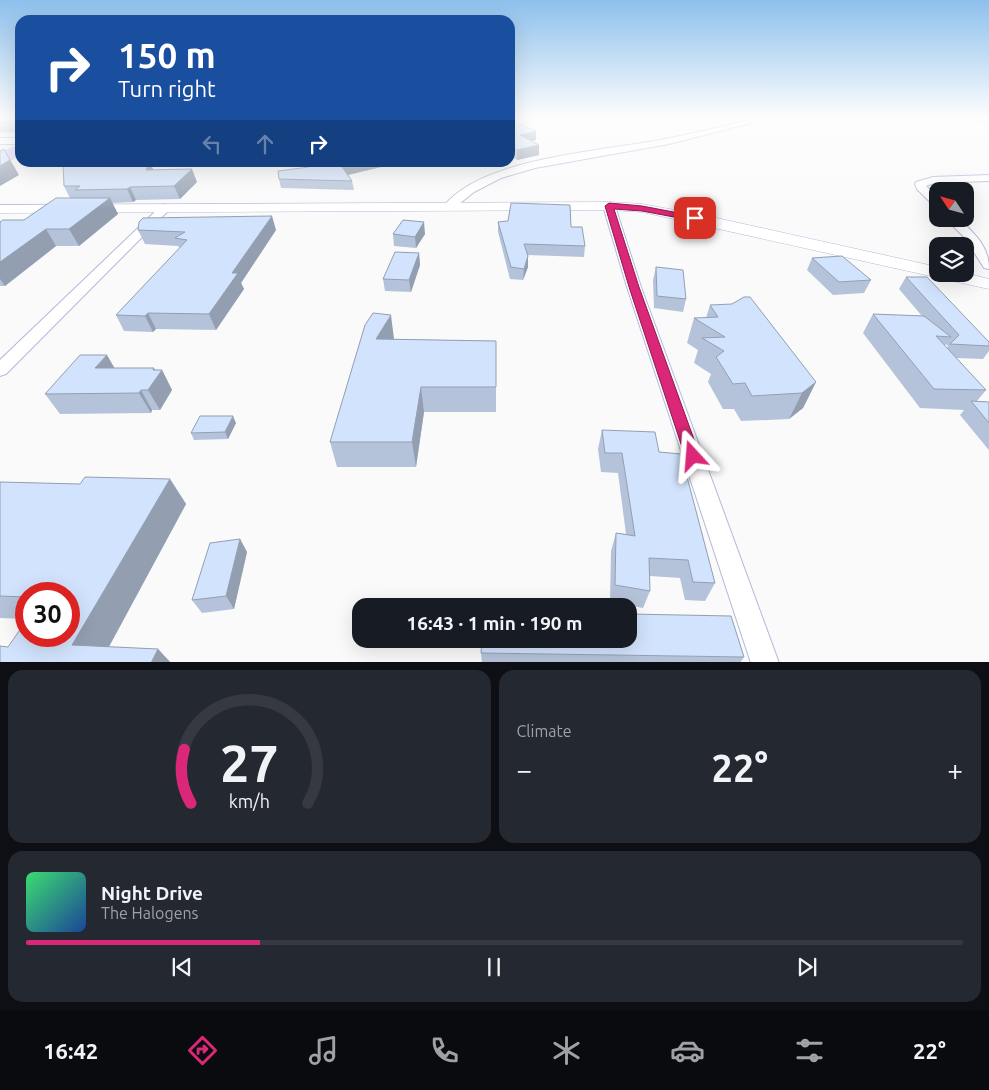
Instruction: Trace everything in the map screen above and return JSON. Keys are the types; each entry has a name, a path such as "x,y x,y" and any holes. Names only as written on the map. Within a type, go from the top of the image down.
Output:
{"main road":[{"path":"0,160 15,152"}],"street":[{"path":"450,206 477,186 497,176 533,165 630,148"},
{"path":"929,195 920,184 933,180 989,178"},
{"path":"0,209 450,206 609,206 642,208 929,270"},
{"path":"609,206 634,287 765,662"},
{"path":"0,370 165,208"},
{"path":"962,228 970,236 989,265"},
{"path":"974,281 989,284"}],"building":[{"path":"4,149 10,160 0,166 0,151"},
{"path":"63,167 147,167 146,170 192,169 174,186 75,190 80,186 64,186"},
{"path":"309,167 342,167 352,181 279,179 278,171"},
{"path":"56,198 110,198 69,229 46,229 0,262 0,222 3,220 24,220"},
{"path":"511,203 570,205 571,227 582,227 585,246 524,244 528,256 524,269 511,267 498,222 508,221"},
{"path":"272,216 232,273 238,273 209,314 148,313 145,316 116,315 187,240 175,238 185,232 138,230 139,222 143,218"},
{"path":"403,220 424,222 415,237 393,234"},
{"path":"395,252 419,253 409,280 383,279"},
{"path":"842,256 871,280 839,282 812,258"},
{"path":"656,267 683,270 686,299 657,296"},
{"path":"906,277 927,277 929,282 932,282 989,342 989,346 950,344 959,335"},
{"path":"744,297 750,297 816,382 802,393 752,396 745,383 733,384 716,357 724,351 702,338 725,337 694,318 718,317 710,305 732,304"},
{"path":"373,313 391,315 376,339 496,341 496,387 421,387 412,442 330,442 365,325"},
{"path":"873,314 924,316 951,337 936,336 986,390 934,389"},
{"path":"80,355 107,355 95,368 154,368 153,370 162,370 148,390 141,390 139,393 45,394"},
{"path":"971,401 989,402 989,423"},
{"path":"200,416 233,416 225,432 191,433"},
{"path":"602,430 655,432 659,452 681,454 715,583 693,582 688,560 649,558 650,591 615,585 616,533 635,536 622,453 605,453"},
{"path":"85,477 170,479 80,631 80,582 15,582 15,597 0,596 0,482 80,484"},
{"path":"240,539 226,596 192,600 210,543"},
{"path":"637,614 731,616 744,657 481,653 481,648 637,648"},
{"path":"15,637 15,647 80,647 80,645 158,649 152,662 0,662 0,646 8,647"}],"route":[{"path":"693,456 634,287 609,206 642,208 695,218"}]}
